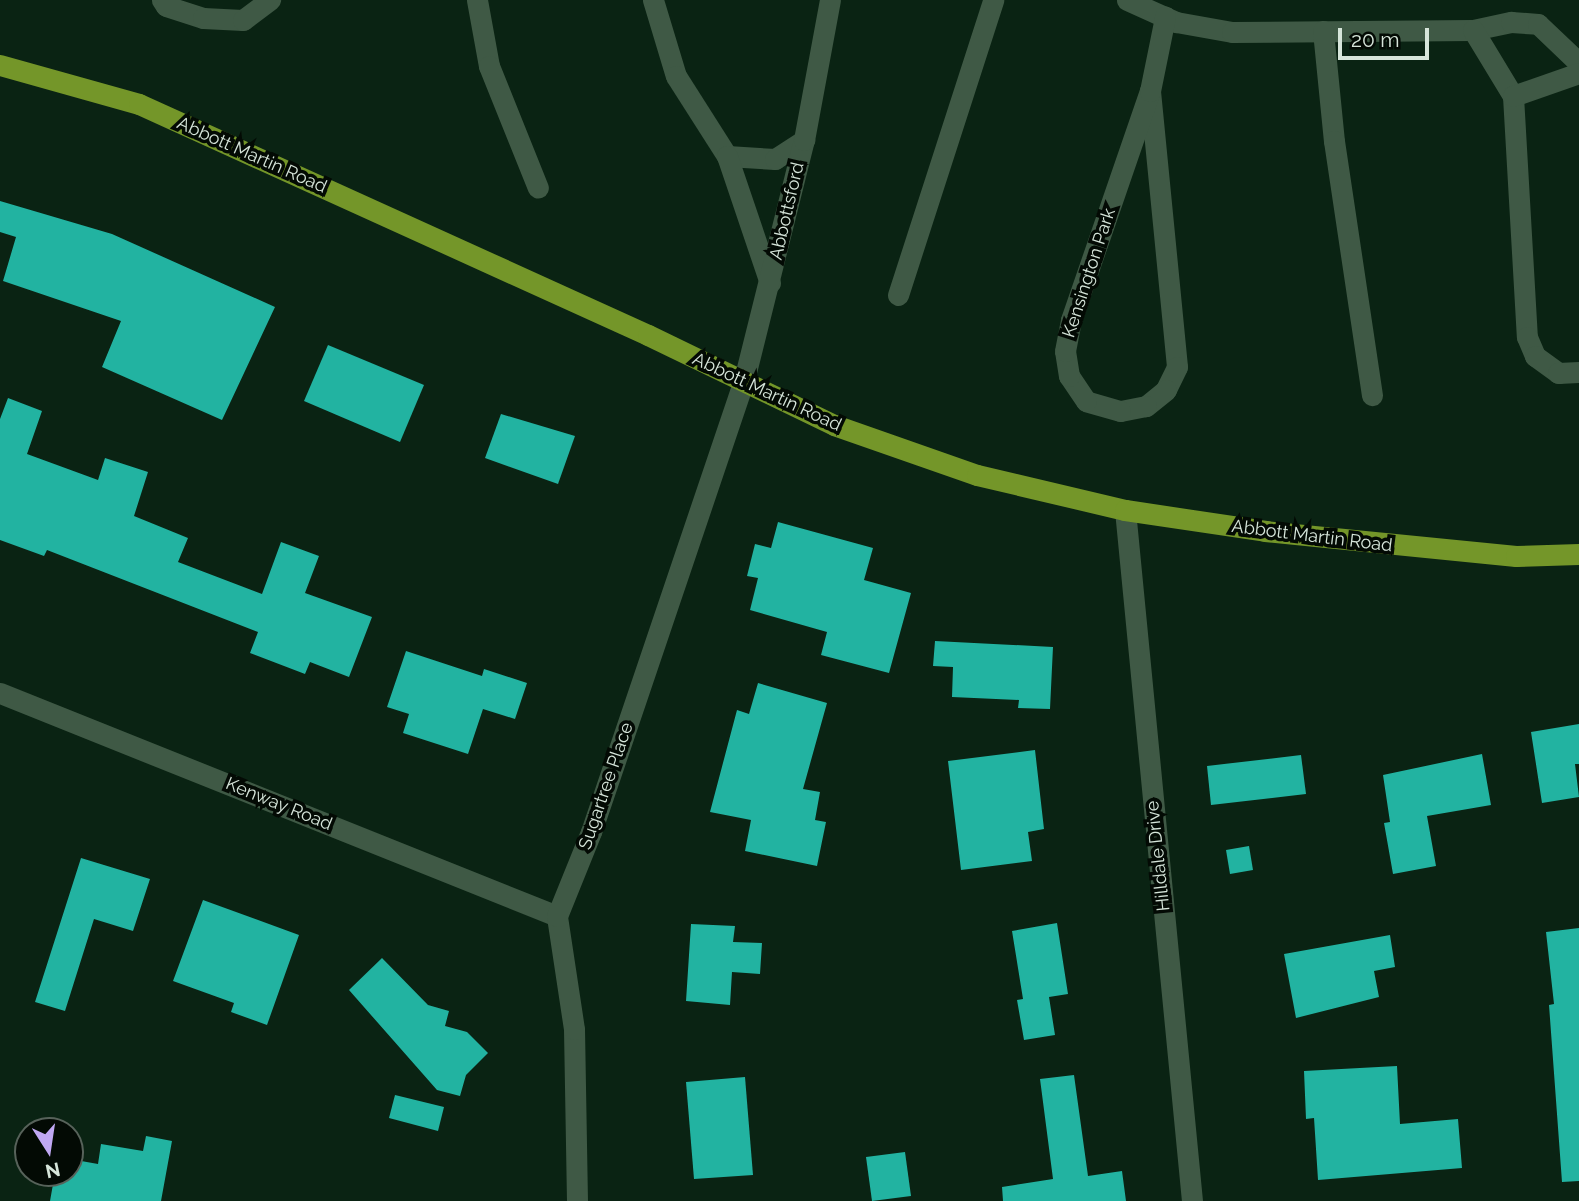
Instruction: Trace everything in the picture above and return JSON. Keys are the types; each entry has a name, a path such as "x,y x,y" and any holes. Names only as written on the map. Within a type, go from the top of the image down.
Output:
{"main road":[{"name":"Abbott Martin Road","path":"0,65 139,104 648,335 743,384 834,425 977,475 1125,510 1408,548 1516,556 1579,554"}],"street":[{"path":"162,0 166,6 203,19 243,20 270,0"},
{"path":"477,0 489,66 538,188"},
{"name":"Abbottsford","path":"653,0 677,76 727,156 770,283"},
{"name":"Abbottsford","path":"743,384 804,140 830,0"},
{"path":"898,295 993,0"},
{"path":"1127,0 1165,17 1232,32 1473,30 1511,22 1538,24 1579,63"},
{"name":"Kensington Park","path":"1150,91 1177,367 1166,390 1146,406 1120,411 1086,401 1069,376 1065,351 1071,320 1150,91 1165,17"},
{"path":"1473,30 1513,96 1527,337 1535,356 1558,373 1579,372"},
{"path":"1323,31 1334,141 1372,394"},
{"path":"1513,96 1579,73"},
{"name":"Abbottsford","path":"727,156 775,159 804,140"},
{"name":"Sugartree Place","path":"558,916 591,832 743,384"},
{"name":"Hilldale Drive","path":"1125,510 1192,1201"},
{"name":"Kenway Road","path":"0,692 558,916"},
{"path":"558,916 575,1029 578,1201"}],"building":[{"path":"0,201 112,234 275,307 222,420 102,367 121,321 3,281 16,237 0,232"},
{"path":"328,345 424,385 400,442 304,401"},
{"path":"8,398 42,411 27,454 98,480 105,458 148,472 134,516 188,538 178,562 262,594 281,542 319,556 305,593 372,617 349,677 310,662 305,674 250,653 258,632 47,550 44,556 0,540 0,419"},
{"path":"501,414 575,436 558,484 485,458"},
{"path":"778,522 873,548 864,580 911,593 889,673 821,655 827,632 750,610 758,578 747,576 755,544 771,548"},
{"path":"935,641 1053,647 1050,709 1018,708 1019,700 952,697 953,667 933,666"},
{"path":"406,651 482,676 484,669 527,683 515,719 483,709 468,754 403,733 409,714 387,707"},
{"path":"758,683 827,703 803,789 820,792 815,820 826,822 817,866 745,851 751,820 710,812 737,710 749,714"},
{"path":"1579,724 1579,764 1575,764 1579,797 1542,803 1531,732"},
{"path":"1035,750 1044,829 1028,832 1032,861 961,870 948,761"},
{"path":"1482,754 1491,805 1427,816 1436,866 1393,874 1384,823 1390,822 1383,775"},
{"path":"1301,755 1306,794 1211,805 1207,766"},
{"path":"1249,846 1253,870 1230,874 1226,850"},
{"path":"81,858 150,879 133,931 94,919 65,1011 35,1002"},
{"path":"203,900 299,935 267,1025 231,1012 234,1003 173,981"},
{"path":"1057,923 1068,994 1049,997 1055,1035 1024,1040 1017,1000 1023,999 1012,931"},
{"path":"691,924 735,926 733,942 762,943 760,974 732,972 730,1005 686,1001"},
{"path":"1579,928 1579,1181 1562,1182 1549,1005 1554,1004 1546,932"},
{"path":"1390,935 1395,967 1374,971 1379,997 1296,1018 1284,954"},
{"path":"382,958 428,1005 449,1011 445,1026 467,1032 488,1053 466,1075 460,1096 437,1090 349,990"},
{"path":"1397,1066 1400,1124 1458,1119 1462,1168 1318,1180 1314,1118 1306,1119 1304,1071"},
{"path":"1074,1075 1088,1176 1122,1171 1126,1201 1003,1201 1002,1187 1053,1179 1040,1079"},
{"path":"745,1077 753,1175 694,1179 686,1082"},
{"path":"395,1095 444,1107 438,1131 389,1118"},
{"path":"146,1136 172,1141 161,1201 50,1201 52,1187 84,1187 84,1162 98,1164 101,1144 143,1151"},
{"path":"905,1152 911,1196 872,1201 866,1157"}]}
